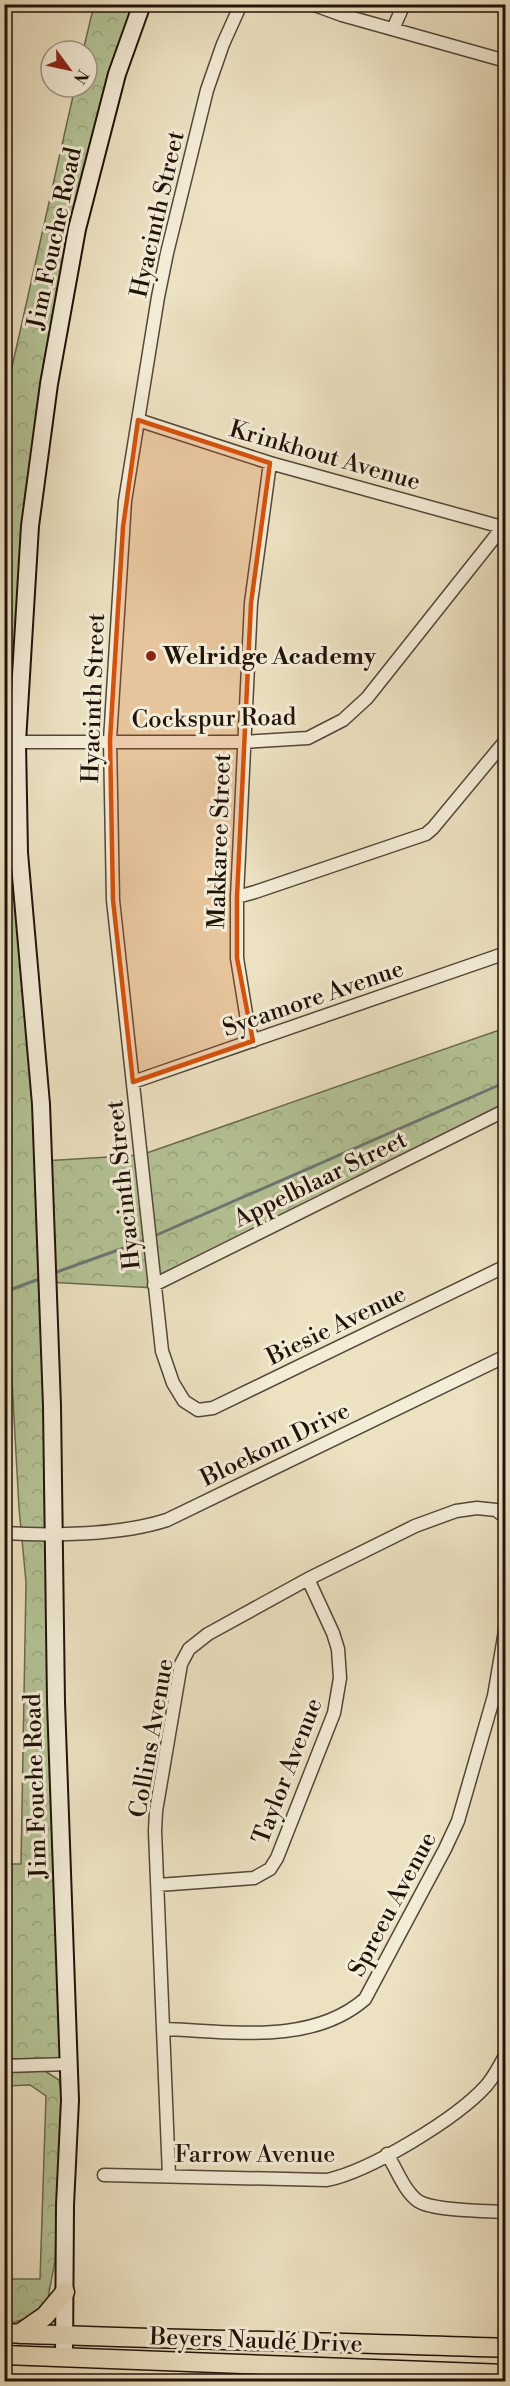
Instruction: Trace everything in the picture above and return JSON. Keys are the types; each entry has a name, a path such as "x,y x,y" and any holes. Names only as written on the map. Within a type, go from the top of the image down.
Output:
{"main road":[{"path":"12,2333 45,2316 65,2292"},
{"name":"Beyers Naudé Drive","path":"12,2333 64,2337 309,2341 506,2348"},
{"name":"Beyers Naudé Drive","path":"4,2355 506,2374"}],"street":[{"name":"Jim Fouche Road","path":"64,2357 69,2064 53,1535 48,1276 41,1104 11,742 30,526 49,384 77,229 117,74 142,4"},
{"name":"Hyacinth Street","path":"184,1401 172,1383 162,1351 148,1232 134,1082 113,900 110,740 124,519 138,420 167,253 214,68 241,4"},
{"path":"312,4 506,61"},
{"path":"393,29 404,4"},
{"name":"Krinkhout Avenue","path":"138,420 270,463 504,525"},
{"name":"Makkaree Street","path":"253,1041 247,1020 237,958 237,897 251,603 270,463"},
{"name":"Cockspur Road","path":"11,742 243,741 308,738 325,731 356,709 404,653 504,525"},
{"path":"237,897 426,834 506,740"},
{"name":"Sycamore Avenue","path":"134,1082 506,953"},
{"name":"Appelblaar Street","path":"154,1285 506,1110"},
{"name":"Biesie Avenue","path":"184,1401 198,1410 213,1408 506,1266"},
{"name":"Bloekom Drive","path":"4,1533 53,1535 146,1526 167,1520 506,1356"},
{"name":"Collins Avenue","path":"169,2176 156,1811 181,1664 189,1649 208,1634 308,1579 436,1516 456,1510 477,1508 501,1514"},
{"name":"Taylor Avenue","path":"158,1885 254,1878 270,1869 278,1858 334,1713 340,1678 338,1649 333,1633 308,1579"},
{"name":"Spreeu Avenue","path":"163,2029 298,2031 343,2015 365,1999 452,1836 500,1697 506,1625"},
{"name":"Farrow Avenue","path":"104,2175 327,2180 359,2170 448,2116 487,2085 506,2054"},
{"path":"4,2066 69,2064"},
{"path":"387,2154 411,2194 419,2201 432,2206 506,2212"}],"highlighted area":[{"path":"138,420 270,463 251,603 237,897 237,958 253,1041 133,1082 113,900 110,740 123,527"}],"green space":[{"path":"94,5 142,5 128,38 46,386 17,742 43,1161 141,1155 505,1028 506,1116 155,1288 47,1282 68,2065 5,2058 4,1864 21,1864 26,1582 19,1508 9,1327 5,1328 5,398 72,99 99,99 99,39 86,39"},
{"path":"45,2071 59,2080 62,2096 55,2261 48,2298 37,2315 5,2323 5,2279 40,2279 46,2096 30,2085 5,2086 4,2072"}],"waterway":[{"path":"152,1237 506,1082"},
{"path":"54,1273 146,1240"},
{"path":"4,1292 42,1278"}],"place":[{"name":"Welridge Academy","path":"151,656"}]}
